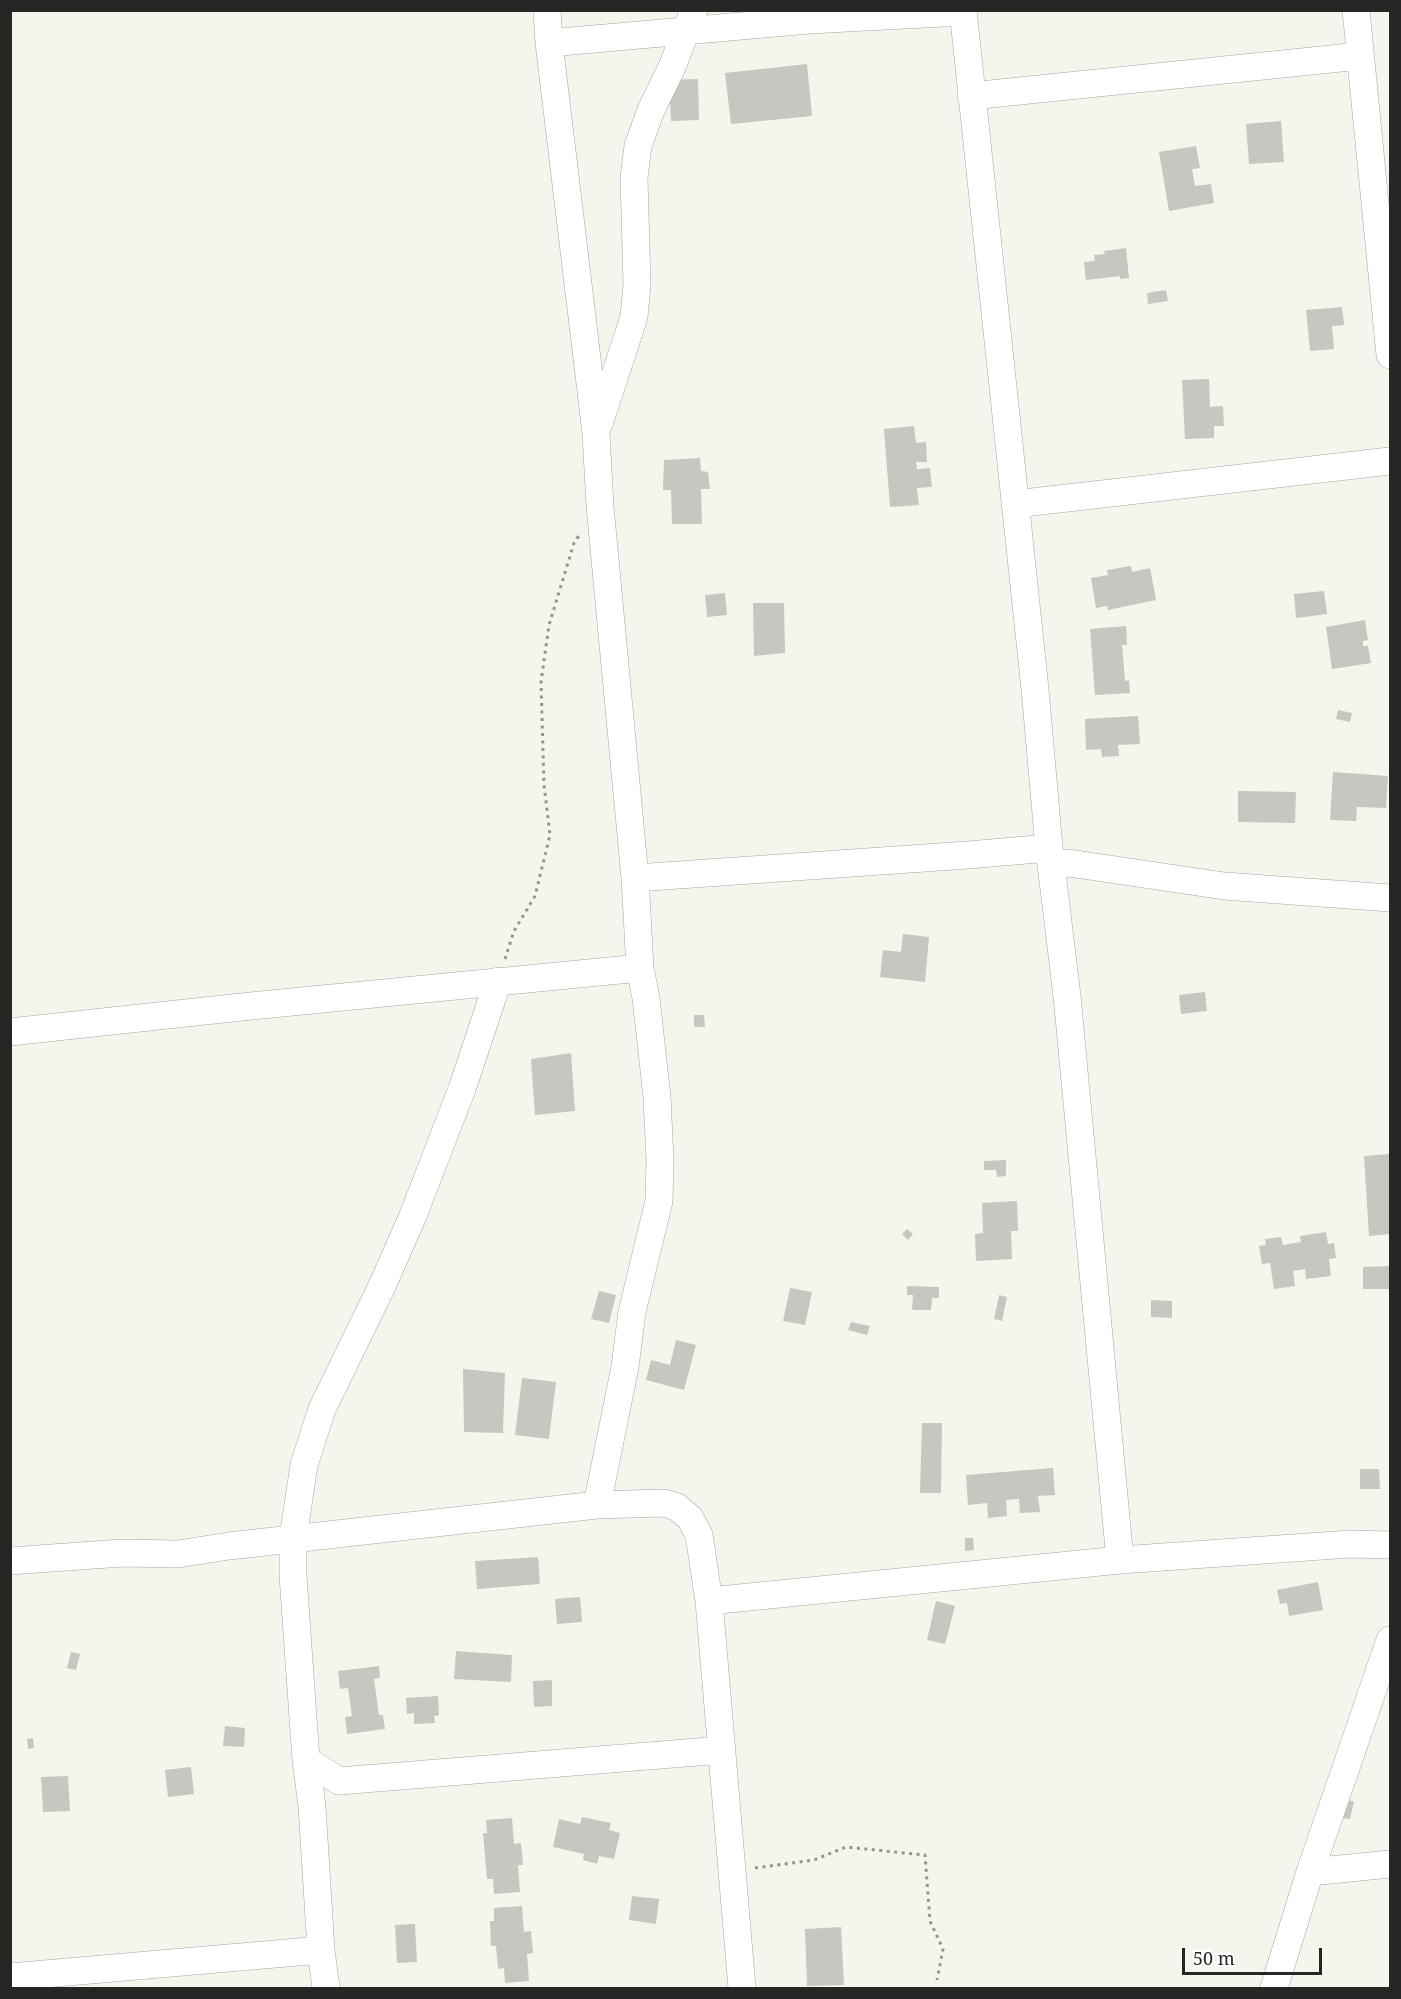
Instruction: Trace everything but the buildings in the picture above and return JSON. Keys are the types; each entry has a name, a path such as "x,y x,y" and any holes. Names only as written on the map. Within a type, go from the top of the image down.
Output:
{"street":[{"path":"548,10 549,43 596,433 600,506 635,878 640,968 657,1097 660,1160 659,1201 632,1312 625,1367 597,1505"},
{"path":"1356,10 1390,355"},
{"path":"549,43 690,21 808,20 963,11 1035,689 1050,856 1067,996 1120,1560"},
{"path":"596,433 634,318 637,285 634,178 638,146 651,110 672,67 690,21"},
{"path":"971,96 1360,56"},
{"path":"1015,504 1390,461"},
{"path":"635,878 968,855 1050,856 1069,862 1224,886 1390,898"},
{"path":"10,1032 640,968"},
{"path":"326,1989 321,1950 293,1576 293,1538 304,1465 322,1409 382,1286 412,1218 462,1089 498,981"},
{"path":"10,1561 122,1553 178,1554 293,1538 597,1505 664,1503 677,1507 690,1518 699,1535 710,1602 742,1989"},
{"path":"710,1602 1120,1560 1351,1544 1390,1545"},
{"path":"1274,1989 1310,1872 1390,1640"},
{"path":"306,1760 339,1781 722,1750"},
{"path":"312,1806 339,1781"},
{"path":"1310,1872 1390,1864"},
{"path":"10,1977 321,1950"}],"path":[{"path":"498,981 514,932 535,896 549,835 544,785 541,682 549,625 574,543 581,534"},
{"path":"732,1872 814,1860 846,1847 925,1855 930,1922 943,1949 937,1980"}]}
